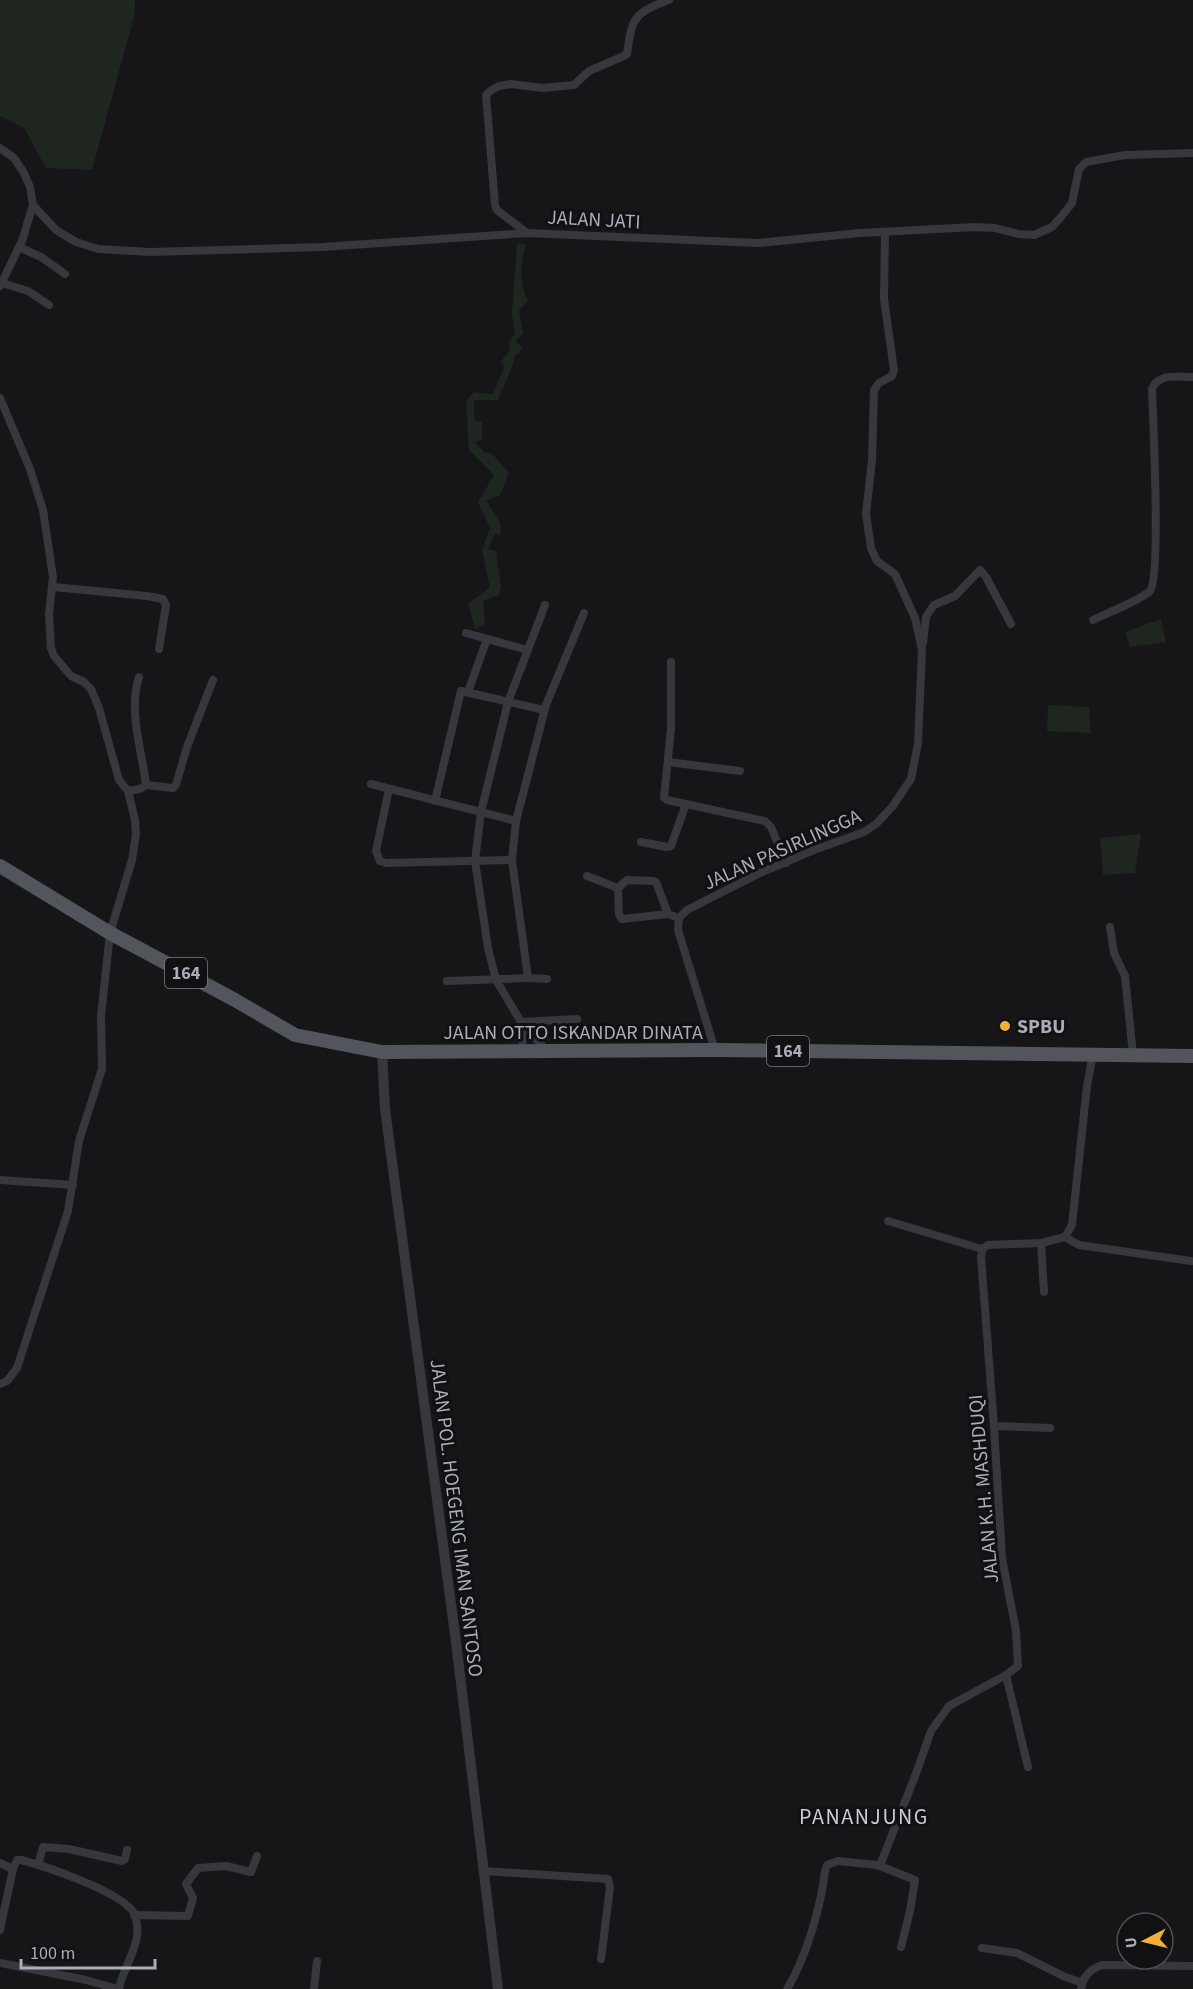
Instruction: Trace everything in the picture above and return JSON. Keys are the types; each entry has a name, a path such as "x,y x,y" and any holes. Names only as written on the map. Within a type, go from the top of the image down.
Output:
{"main road":[{"name":"JALAN OTTO ISKANDAR DINATA","path":"0,866 110,933 295,1035 382,1052 715,1050 1193,1056"}],"street":[{"path":"523,233 497,210 495,205 486,95 499,86 511,84 543,88 577,84 589,71 627,54 630,32 638,15 644,10 669,0"},
{"name":"JALAN JATI","path":"0,148 14,158 30,187 33,205 56,230 75,242 98,249 122,251 322,247 523,233 758,243 975,227 1034,235 1053,227 1072,203 1079,169 1086,162 1125,155 1193,153"},
{"path":"33,205 19,248 1,285 28,291 49,305"},
{"name":"JALAN PASIRLINGGA","path":"679,918 687,910 760,873 864,832 876,824 903,792 911,778 918,743 922,650 915,618 896,574 878,561 871,548 866,514 872,460 874,390 879,383 892,376 894,370 884,299 885,232"},
{"path":"19,248 41,257 66,274"},
{"path":"1093,620 1148,594 1154,585 1156,555 1152,389 1156,381 1162,377 1193,376"},
{"path":"0,398 30,469 38,493 48,540 53,587 49,614 51,648 54,656 71,676 84,682 91,689 99,708 119,780 128,791 136,834 132,860 110,933 101,1016 102,1069 79,1141 68,1211 17,1368 7,1381 0,1384"},
{"path":"922,650 928,612 934,605 956,596 980,570 1011,624"},
{"path":"53,587 163,599 166,605 159,650"},
{"path":"545,605 508,702 481,812 475,861 488,948 496,980 522,1023 546,1050"},
{"path":"528,978 512,860 516,821 544,710 584,613"},
{"path":"466,633 527,650"},
{"path":"468,692 487,639"},
{"path":"671,662 671,728 664,798 765,821 771,827 786,863"},
{"path":"139,677 134,706 146,785"},
{"path":"128,791 140,789 146,785 168,788 176,785 187,747 213,680"},
{"path":"435,801 459,693 468,692 544,710"},
{"path":"668,762 740,771"},
{"path":"371,784 516,821"},
{"path":"389,789 375,851 380,861 386,863 512,860"},
{"path":"641,842 671,846 686,804"},
{"path":"586,876 618,888"},
{"path":"618,888 627,880 653,881 668,914"},
{"path":"618,888 619,915 622,920 668,914 679,918 678,930 715,1050"},
{"path":"1110,927 1116,959 1125,976 1133,1055"},
{"path":"447,981 547,979"},
{"path":"522,1023 577,1019"},
{"path":"522,1023 523,1050"},
{"name":"JALAN POL. HOEGENG IMAN SANTOSO","path":"382,1052 385,1109 454,1630 498,1989"},
{"path":"1065,1237 1072,1225 1087,1086 1093,1054"},
{"path":"0,1180 73,1185"},
{"path":"888,1221 982,1249 988,1245 1041,1243 1065,1237 1079,1245 1191,1261"},
{"path":"1041,1243 1044,1292"},
{"name":"JALAN K.H. MASHDUQI","path":"982,1249 984,1317 994,1426 1002,1558 1018,1653 1018,1666 1006,1675"},
{"path":"994,1426 1050,1428"},
{"path":"877,1864 884,1858 931,1731 943,1712 949,1706 1006,1675 1028,1767"},
{"path":"38,1865 44,1847 122,1861 125,1860 127,1850"},
{"path":"134,1915 163,1914 185,1917 193,1898 186,1882 198,1868 229,1866 251,1872 257,1856"},
{"path":"0,1930 17,1860 76,1877 121,1902 134,1915 137,1937 119,1989 0,1963"},
{"path":"787,1989 819,1911 827,1865 838,1861 877,1864 915,1880 901,1947"},
{"path":"0,1863 13,1869"},
{"path":"483,1871 608,1879 610,1887 601,1959"},
{"path":"982,1948 1017,1953 1082,1986 1090,1971 1102,1965 1193,1966"},
{"path":"314,1989 317,1961"}],"shaded area":[{"path":"0,0 135,0 135,13 92,170 46,168 24,128 0,116"},
{"path":"517,243 526,244 521,273 528,301 519,310 523,333 516,341 523,349 515,356 498,400 474,400 474,420 482,422 482,440 475,442 484,452 491,453 509,472 500,496 486,500 501,524 500,536 495,534 488,549 496,551 501,586 499,595 483,601 485,624 475,630 468,603 490,588 482,550 490,528 478,502 494,475 469,450 466,401 474,392 493,394 504,367 501,361 510,350 509,341 515,333 512,314"},
{"path":"1161,619 1166,642 1130,647 1125,632"},
{"path":"1048,705 1089,707 1091,733 1047,731"},
{"path":"1141,834 1135,873 1103,875 1100,838"}],"place":[{"name":"SPBU","path":"1005,1026"}],"district":[{"name":"PANANJUNG","path":"864,1816"}]}
